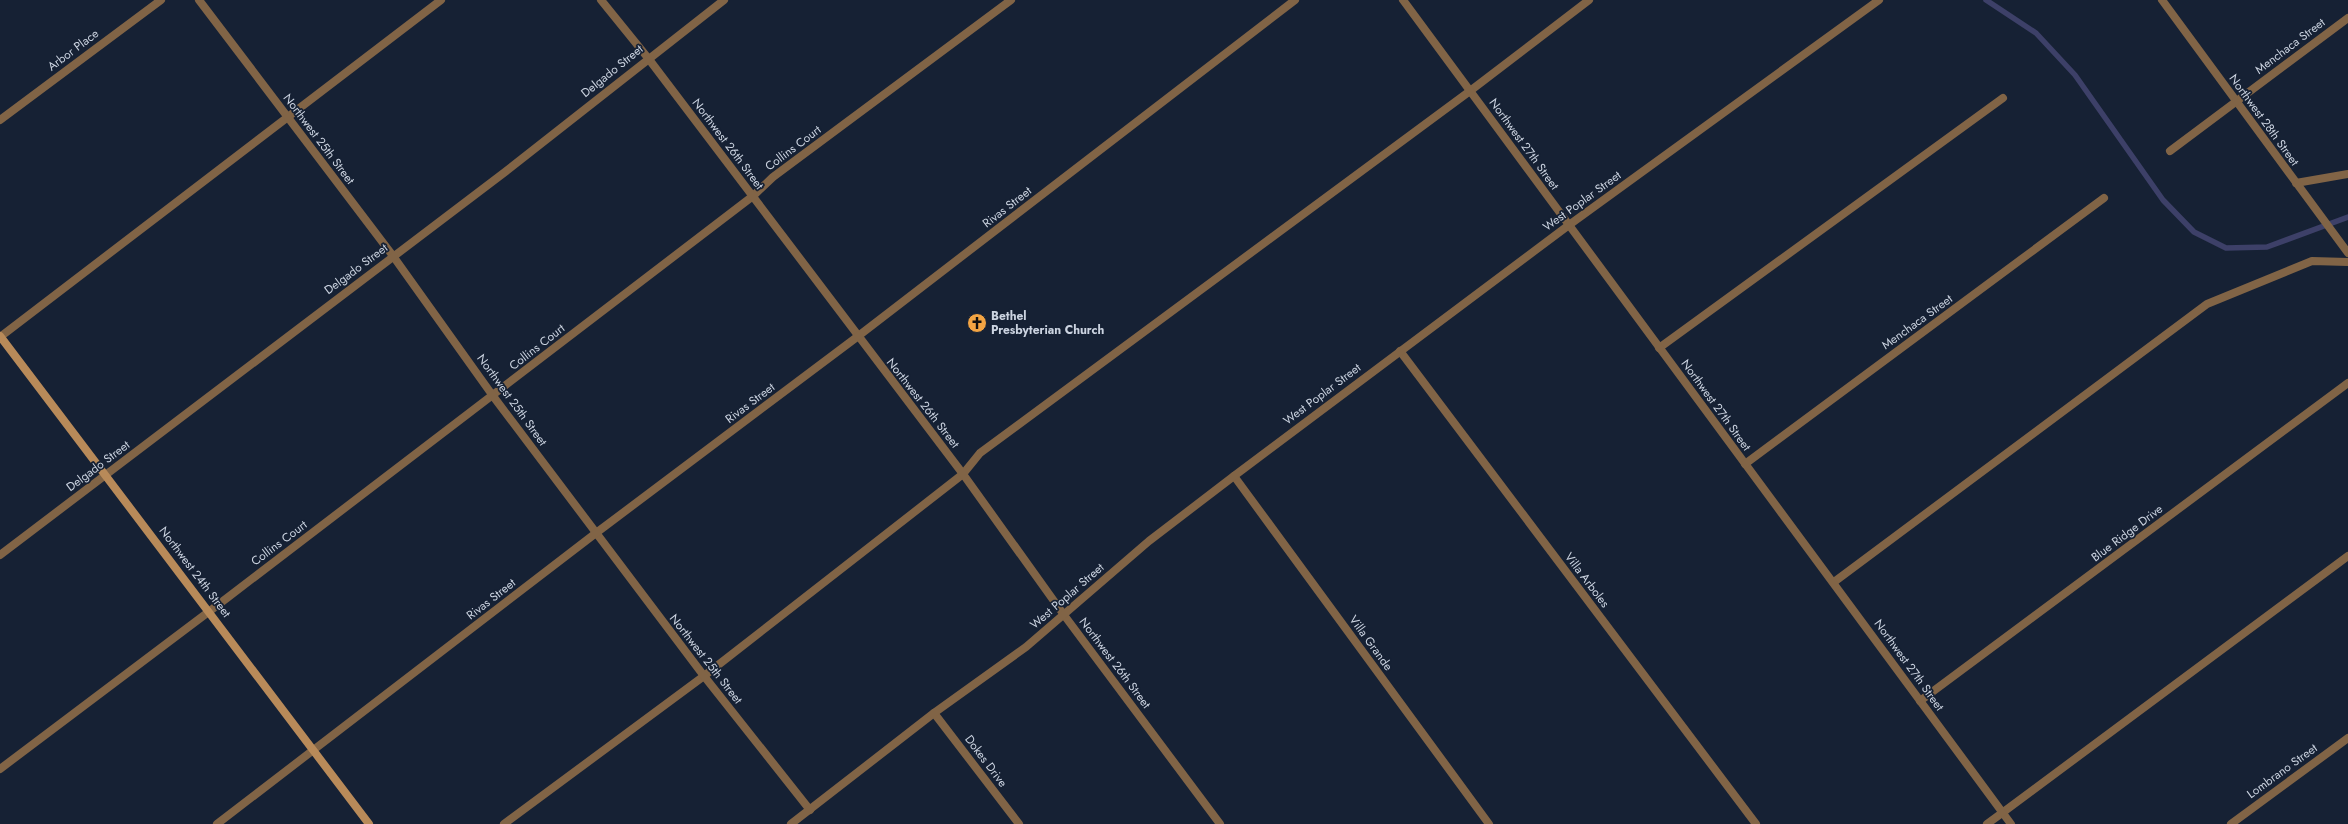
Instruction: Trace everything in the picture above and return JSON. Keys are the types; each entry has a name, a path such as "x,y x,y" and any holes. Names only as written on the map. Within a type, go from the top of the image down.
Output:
{"main road":[{"name":"Northwest 24th Street","path":"0,336 210,611 369,824"}],"street":[{"name":"Arbor Place","path":"0,120 161,0"},
{"name":"Northwest 25th Street","path":"199,0 393,256 492,396 704,676 810,810"},
{"path":"0,336 288,119 441,0"},
{"name":"Northwest 26th Street","path":"601,0 648,58 963,474 1064,615 1220,824"},
{"name":"Delgado Street","path":"0,555 505,172 648,58 724,0"},
{"name":"Collins Court","path":"0,769 492,396 753,196 773,177 1011,0"},
{"name":"Rivas Street","path":"217,824 315,751 596,533 858,337 1296,0"},
{"name":"Northwest 27th Street","path":"1403,0 1659,348 1834,582 2011,824"},
{"path":"504,824 704,676 963,474 980,453 1470,91 1589,0"},
{"name":"West Poplar Street","path":"791,824 934,713 1026,647 1149,541 1400,350 1569,225 1880,0"},
{"name":"Northwest 28th Street","path":"2162,0 2346,251"},
{"name":"Menchaca Street","path":"2170,151 2348,18"},
{"path":"1659,348 2003,98"},
{"path":"2296,183 2348,174"},
{"name":"Menchaca Street","path":"1745,464 2104,198"},
{"path":"1834,582 2207,304 2312,261 2348,262"},
{"name":"Villa Arboles","path":"1400,350 1756,824"},
{"name":"Blue Ridge Drive","path":"1920,701 2348,383"},
{"name":"Villa Grande","path":"1234,476 1489,824"},
{"path":"1987,824 2348,556"},
{"name":"Dokes Drive","path":"934,713 1019,824"},
{"name":"Lombrano Street","path":"2231,824 2348,738"}],"waterway":[{"path":"1986,0 2036,33 2075,75 2163,200 2194,232 2226,248 2267,247 2348,217"}],"place":[{"name":"Bethel Presbyterian Church","path":"977,323"}]}
